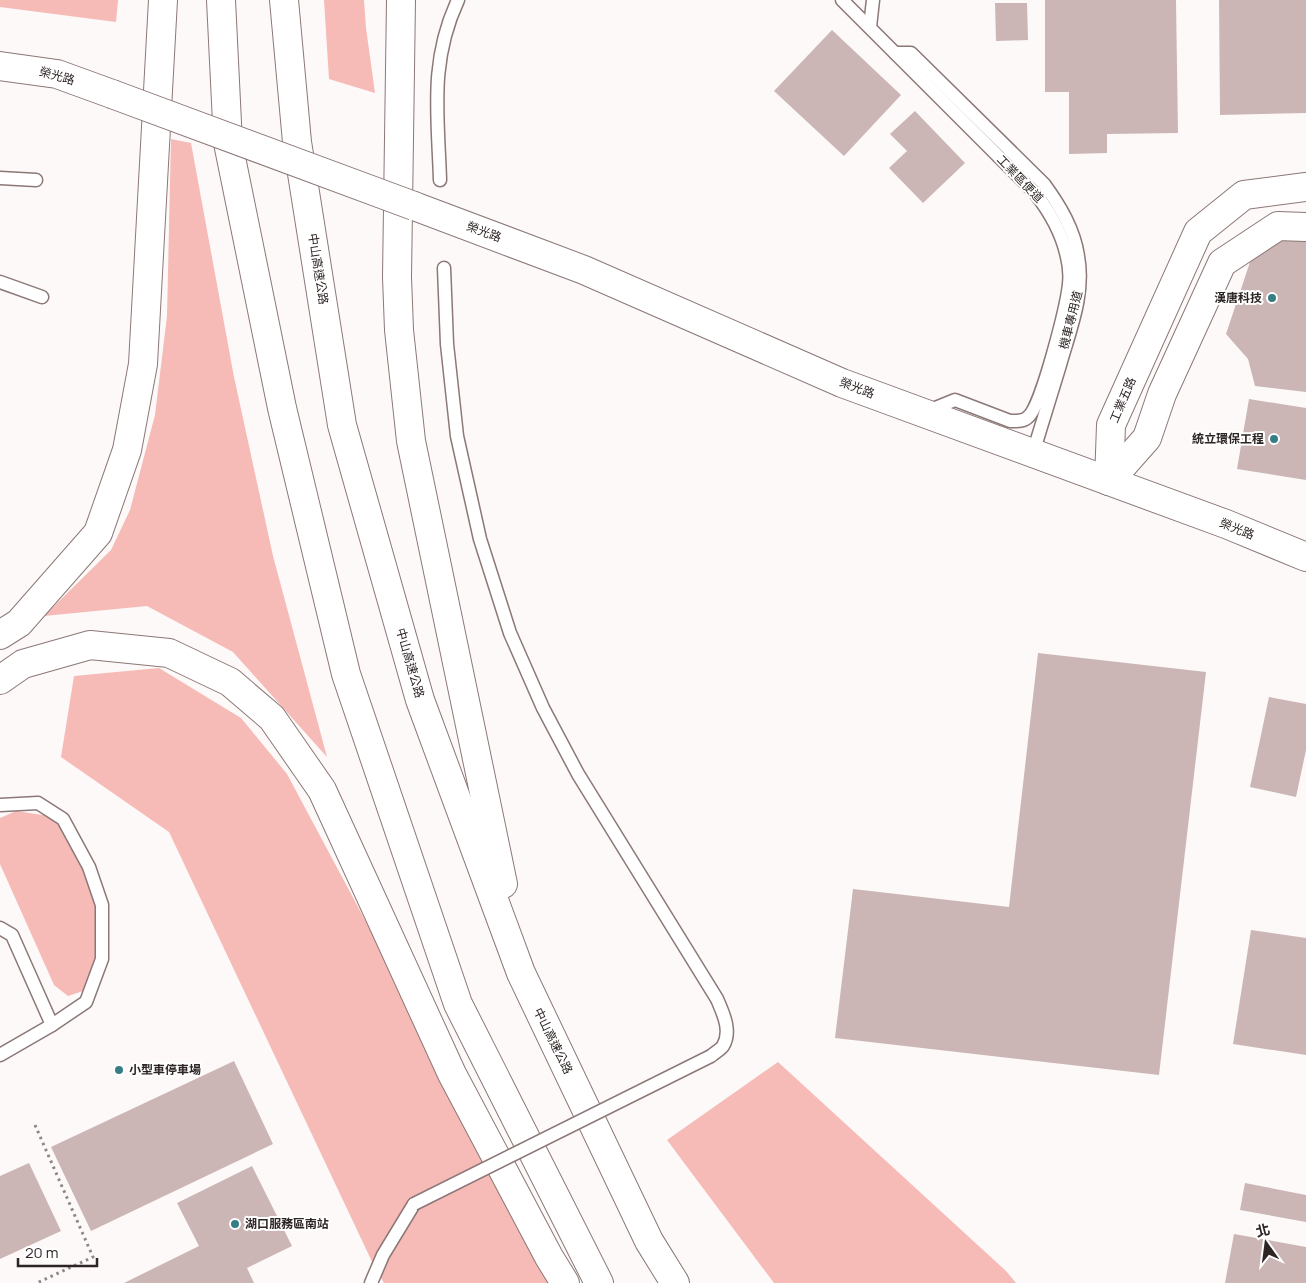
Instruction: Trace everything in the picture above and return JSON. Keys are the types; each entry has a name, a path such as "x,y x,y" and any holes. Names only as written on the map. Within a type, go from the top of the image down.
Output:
{"main road":[{"path":"0,635 19,623 98,533 127,450 143,364 163,0"},
{"path":"222,0 228,143 282,408 346,674 458,1004 599,1283"},
{"name":"中山高速公路","path":"284,0 298,142 342,425 420,700 521,973 649,1241 675,1283"},
{"path":"401,0 398,277 399,330 404,384 411,440 521,973"},
{"name":"榮光路","path":"0,66 57,74 414,206 584,270 842,383 1226,524 1306,557"},
{"name":"工業五路","path":"1109,481 1111,425 1198,232 1244,195 1306,187"},
{"path":"1109,481 1147,438 1162,394 1222,263 1278,226 1306,227"},
{"path":"0,680 23,664 90,644 169,653 230,682 272,718 322,790 452,1074 549,1257 565,1283"}],"lane":[{"path":"440,180 437,76 439,57 448,22 458,0"},
{"name":"工業區便道","path":"842,0 1035,193 1050,212 1060,234 1067,258 1069,282 1066,305 1043,387 1035,409 1028,418 1019,422 1010,421 955,400 924,413"},
{"path":"870,28 873,0"},
{"name":"機車專用道","path":"895,54 910,53 1044,184 1060,207 1071,230 1078,256 1080,274 1077,308 1033,453"},
{"path":"0,178 36,180"},
{"path":"371,1283 383,1255 414,1204 711,1056 723,1046 727,1031 724,1016 717,999 578,774 543,708 510,633 480,539 457,436 447,344 444,268"},
{"path":"0,282 42,297"},
{"path":"0,805 38,804 63,819 89,867 102,905 102,959 86,1002 52,1025 0,1055"},
{"path":"0,928 12,935 52,1025"}],"path":[{"path":"35,1125 92,1257 37,1283"}],"shaded area":[{"path":"0,0 118,0 116,22 0,7"},
{"path":"324,0 364,0 375,93 329,79"},
{"path":"171,139 191,143 234,377 273,556 327,757 233,652 147,606 44,616 111,550 130,510 155,415 167,316"},
{"path":"159,668 241,718 287,774 559,1283 384,1283 375,1268 169,832 61,757 74,676"},
{"path":"16,811 56,817 103,907 101,962 86,990 68,996 54,985 0,864 0,818"},
{"path":"778,1062 1006,1271 1016,1283 774,1283 667,1140"}],"building":[{"path":"1045,0 1176,0 1178,133 1107,134 1107,153 1069,154 1069,92 1045,92"},
{"path":"1219,0 1306,0 1306,113 1220,115"},
{"path":"995,3 1027,3 1028,40 996,41"},
{"path":"832,30 901,95 844,156 774,91"},
{"path":"915,111 965,163 923,203 889,168 907,151 890,134"},
{"name":"漢唐科技","path":"1306,237 1306,392 1255,386 1248,359 1226,334 1250,262 1282,238"},
{"name":"統立環保工程","path":"1249,399 1306,408 1306,480 1237,469"},
{"path":"1038,653 1206,672 1159,1075 835,1038 853,889 1009,907"},
{"path":"1269,697 1306,704 1306,750 1296,797 1250,787"},
{"path":"1251,930 1306,938 1306,1055 1233,1044"},
{"path":"234,1061 273,1144 91,1231 51,1147"},
{"path":"29,1163 61,1231 0,1259 0,1176"},
{"name":"湖口服務區南站","path":"252,1166 292,1246 247,1268 254,1283 124,1283 199,1246 177,1203"},
{"path":"1245,1183 1306,1195 1306,1222 1240,1210"},
{"path":"1234,1234 1306,1247 1306,1283 1225,1283"}],"place":[{"name":"漢唐科技","path":"1272,298"},
{"name":"統立環保工程","path":"1274,439"},
{"name":"小型車停車場","path":"119,1070"},
{"name":"湖口服務區南站","path":"235,1224"}]}
